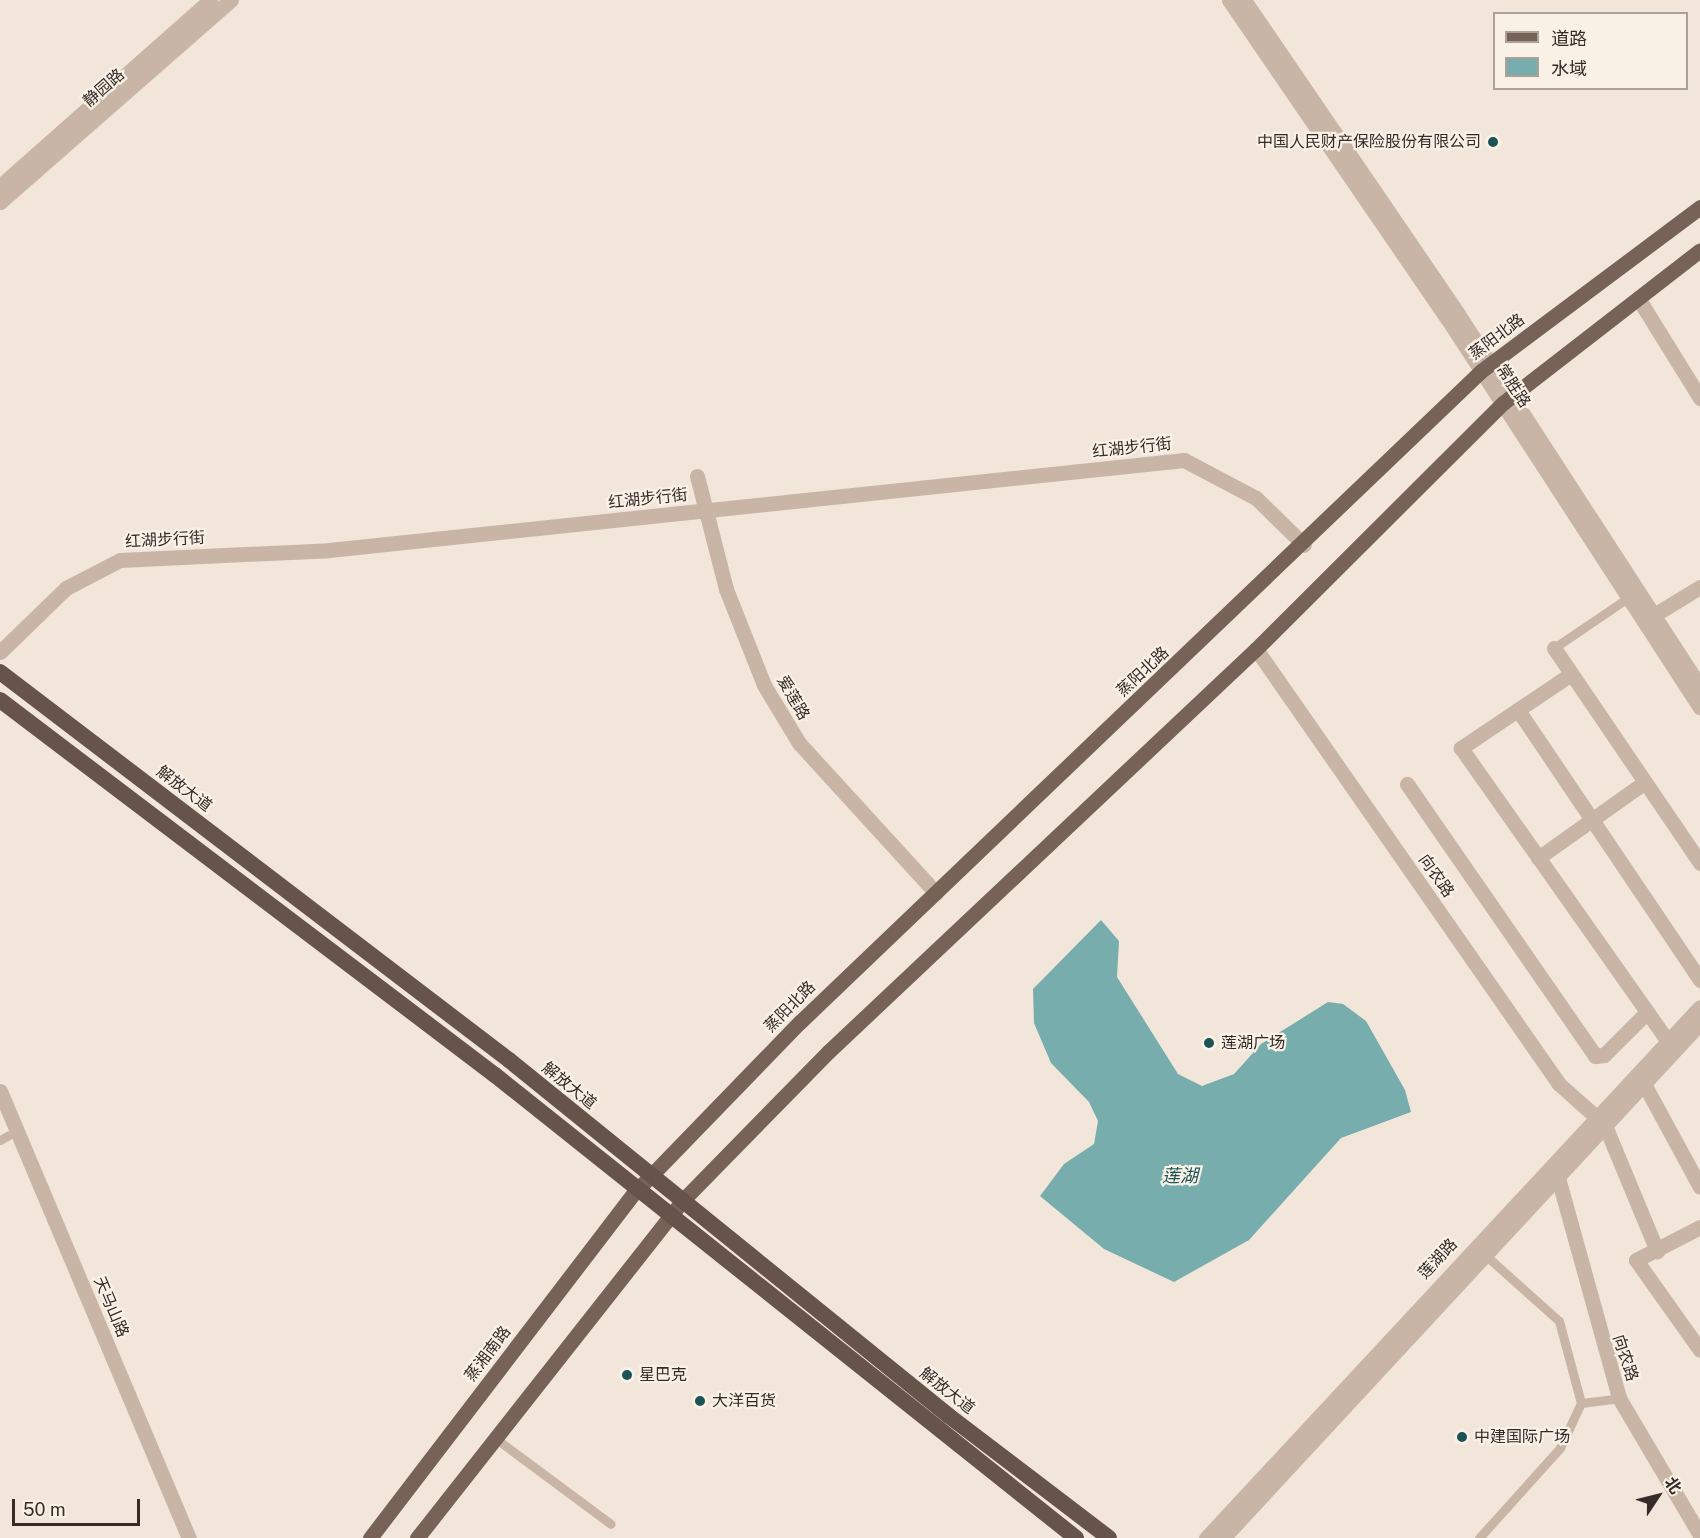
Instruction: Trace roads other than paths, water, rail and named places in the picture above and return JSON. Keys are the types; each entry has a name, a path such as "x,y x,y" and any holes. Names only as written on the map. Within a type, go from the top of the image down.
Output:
{"highway":[{"name":"解放大道","path":"0,672 651,1175 1109,1538"},
{"path":"0,700 495,1076 634,1192 1076,1538"}],"main road":[{"name":"蒸阳北路","path":"634,1192 936,893 1304,546 1486,368 1700,207"},
{"path":"417,1538 682,1201 837,1044 1256,649 1507,400 1700,250"},
{"name":"蒸湘南路","path":"370,1538 634,1192"}],"street":[{"name":"静园路","path":"0,186 210,0"},
{"name":"静园路","path":"0,202 231,0"},
{"name":"常胜路","path":"1230,0 1486,368"},
{"name":"常胜路","path":"1244,0 1507,400 1654,615 1700,687"},
{"path":"1638,298 1700,398"},
{"name":"常胜路","path":"1507,400 1700,707"},
{"name":"红湖步行街","path":"0,652 66,588 120,560 329,550 1184,460 1256,498 1304,546"},
{"name":"爱莲路","path":"697,476 726,589 770,695 799,743 936,893"},
{"path":"1654,615 1700,587"},
{"path":"1554,648 1700,862"},
{"name":"向农路","path":"1256,649 1559,1084 1599,1119"},
{"path":"1571,674 1461,748 1667,1040"},
{"path":"1518,710 1697,972"},
{"path":"1538,858 1646,782"},
{"path":"1407,784 1595,1056 1604,1055 1647,1012"},
{"name":"莲湖路","path":"1206,1538 1599,1119 1667,1040 1700,1007"},
{"name":"莲湖路","path":"1223,1538 1557,1174 1599,1119 1644,1082 1700,1023"},
{"path":"1644,1082 1700,1187"},
{"name":"天马山路","path":"0,1091 189,1538"},
{"name":"天马山路","path":"0,1113 5,1138 178,1538"},
{"path":"1599,1119 1657,1251"},
{"name":"向农路","path":"1557,1174 1619,1398 1700,1535"},
{"path":"1698,1231 1636,1260 1700,1350"}],"lane":[{"path":"1554,648 1629,597"},
{"path":"1479,1538 1560,1448 1581,1403 1559,1321 1484,1254"},
{"path":"1581,1403 1619,1398"},
{"path":"495,1438 611,1524"}],"water":[{"name":"莲湖","path":"1101,920 1119,941 1117,977 1178,1074 1202,1086 1234,1074 1261,1044 1328,1002 1343,1004 1366,1021 1405,1090 1411,1112 1341,1138 1249,1240 1174,1282 1104,1249 1040,1196 1064,1164 1094,1144 1098,1121 1089,1102 1051,1063 1034,1023 1033,989"}],"place":[{"name":"中国人民财产保险股份有限公司","path":"1493,142"},
{"name":"莲湖广场","path":"1209,1043"},
{"name":"星巴克","path":"627,1375"},
{"name":"大洋百货","path":"700,1401"},
{"name":"中建国际广场","path":"1462,1437"}]}
